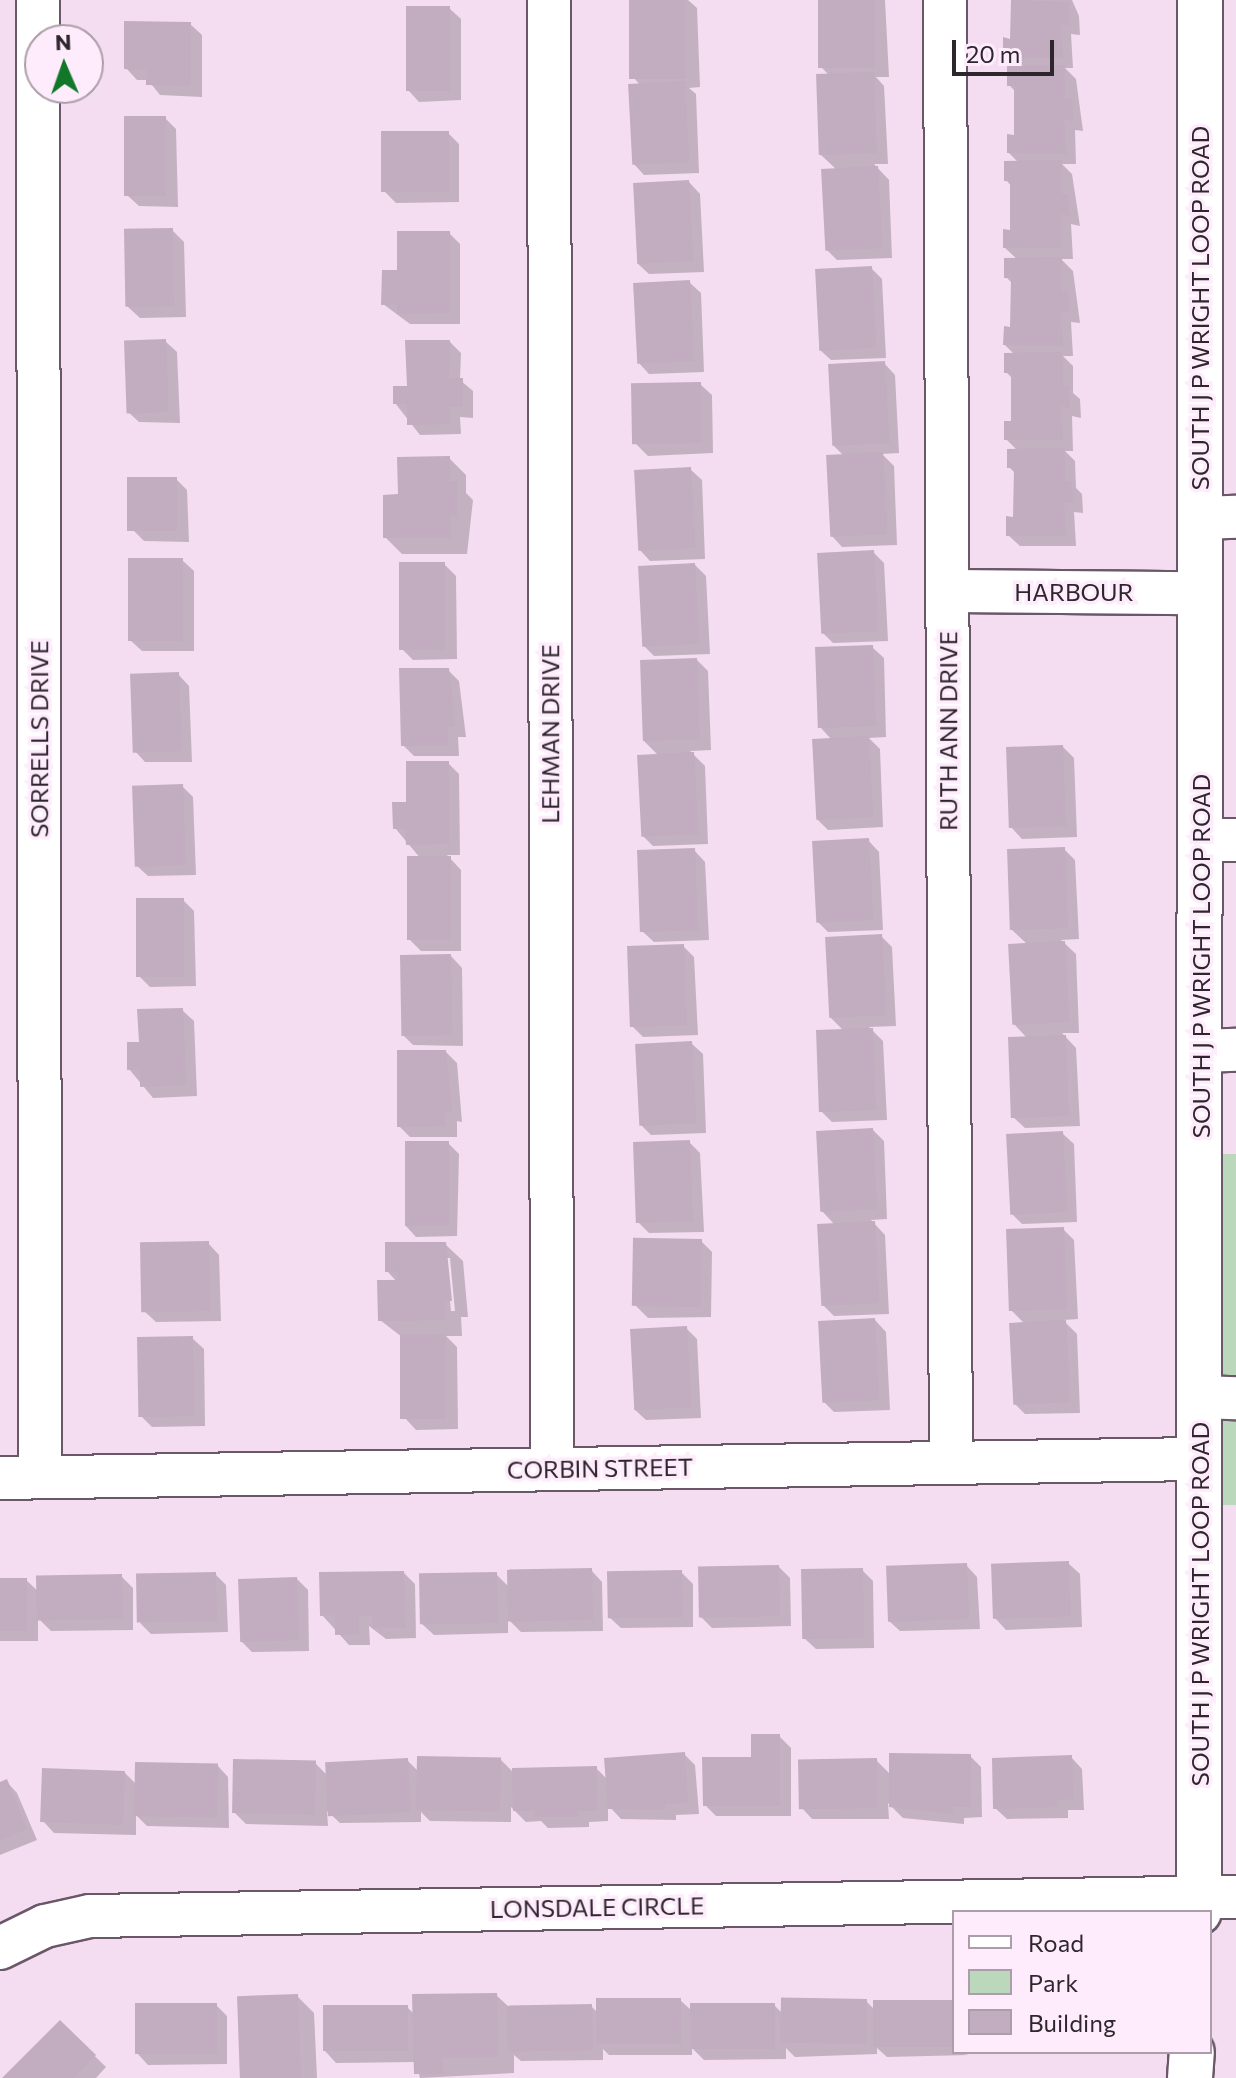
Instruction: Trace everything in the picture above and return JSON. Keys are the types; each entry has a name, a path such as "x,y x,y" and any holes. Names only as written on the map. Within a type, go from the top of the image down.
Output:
{"main road":[{"name":"SOUTH J P WRIGHT LOOP ROAD","path":"1200,0 1218,517 1200,593 1219,840 1218,1398 1199,1459 1212,1902"},
{"path":"1190,2078 1192,2054"}],"street":[{"name":"SORRELLS DRIVE","path":"20,1478 38,0"},
{"name":"LEHMAN DRIVE","path":"549,0 552,1469"},
{"name":"RUTH ANN DRIVE","path":"945,0 951,1463"},
{"name":"HARBOUR","path":"948,591 1200,593"},
{"name":"CORBIN STREET","path":"20,1478 1199,1459"},
{"name":"LONSDALE CIRCLE","path":"0,1948 45,1926 90,1916 1212,1902"}],"green space":[{"path":"1201,1154 1236,1154 1236,1505 1180,1505"}],"building":[{"path":"629,0 686,0 686,79 629,79"},
{"path":"818,0 875,0 875,68 818,68"},
{"path":"1011,0 1069,2 1070,25 1061,24 1063,58 1003,58 1003,37 1010,39"},
{"path":"406,6 450,6 450,91 406,91"},
{"path":"124,21 191,22 191,86 146,85 146,70 124,69"},
{"path":"1065,65 1065,99 1072,99 1073,121 1064,119 1066,154 1007,153 1007,134 1014,135 1014,86 1007,86 1007,66"},
{"path":"874,72 877,153 819,155 816,74"},
{"path":"685,81 689,162 632,165 628,84"},
{"path":"124,116 166,116 166,196 124,196"},
{"path":"381,131 449,131 449,192 381,192"},
{"path":"1062,160 1062,194 1068,194 1070,216 1061,214 1062,248 1003,248 1003,229 1010,230 1010,181 1004,181 1004,161"},
{"path":"878,166 882,248 825,251 821,169"},
{"path":"689,180 693,261 637,264 633,183"},
{"path":"173,228 174,306 125,307 124,229"},
{"path":"397,231 450,231 450,313 397,314 397,304 381,305 382,270 397,270"},
{"path":"1062,257 1062,291 1068,291 1070,313 1061,311 1063,346 1003,345 1004,326 1010,327 1011,278 1004,278 1004,258"},
{"path":"872,266 876,348 819,351 815,269"},
{"path":"690,280 694,361 637,364 633,283"},
{"path":"166,339 169,412 127,413 124,340"},
{"path":"405,340 450,340 449,378 463,378 463,407 450,407 450,424 407,425 407,404 393,404 393,386 407,386"},
{"path":"1062,352 1063,386 1069,386 1070,408 1061,406 1063,440 1004,440 1004,421 1011,421 1011,373 1004,373 1004,353"},
{"path":"885,361 889,443 832,446 828,364"},
{"path":"701,382 702,443 632,444 631,383"},
{"path":"1065,448 1065,481 1071,481 1073,503 1064,502 1066,536 1006,536 1006,516 1013,517 1014,468 1007,468 1007,449"},
{"path":"883,452 887,534 830,537 826,455"},
{"path":"450,456 450,481 457,481 457,517 450,516 451,538 383,538 383,495 398,494 397,457"},
{"path":"691,467 695,548 638,551 634,470"},
{"path":"127,477 177,477 177,531 127,531"},
{"path":"874,550 878,631 821,634 817,553"},
{"path":"128,558 183,558 183,641 128,641"},
{"path":"399,562 445,562 445,650 399,650"},
{"path":"695,563 699,644 642,647 638,566"},
{"path":"873,645 876,726 818,728 815,647"},
{"path":"697,658 700,739 643,741 640,660"},
{"path":"399,668 449,668 455,726 448,727 448,746 401,746"},
{"path":"179,672 182,751 133,753 130,674"},
{"path":"869,736 873,817 816,820 812,739"},
{"path":"1063,745 1066,826 1009,828 1006,747"},
{"path":"694,752 698,834 641,837 637,755"},
{"path":"406,761 449,761 449,844 406,845 405,829 393,829 392,802 406,802"},
{"path":"183,784 186,865 135,867 132,786"},
{"path":"869,838 873,920 816,923 812,841"},
{"path":"1065,847 1068,928 1010,930 1007,849"},
{"path":"695,848 698,930 640,932 637,850"},
{"path":"407,856 451,856 451,940 407,940"},
{"path":"136,898 184,898 184,977 136,977"},
{"path":"882,934 886,1015 829,1018 825,937"},
{"path":"1065,941 1069,1022 1012,1025 1008,944"},
{"path":"684,944 687,1025 630,1027 627,946"},
{"path":"451,954 452,1035 401,1036 400,955"},
{"path":"183,1008 186,1085 140,1087 140,1069 127,1070 127,1042 139,1042 137,1009"},
{"path":"873,1028 876,1110 819,1112 816,1030"},
{"path":"1066,1035 1069,1116 1011,1118 1008,1037"},
{"path":"692,1041 696,1123 639,1126 635,1044"},
{"path":"397,1050 446,1050 452,1112 446,1111 446,1126 397,1127"},
{"path":"873,1128 877,1209 820,1212 816,1131"},
{"path":"1063,1131 1067,1212 1010,1215 1006,1134"},
{"path":"690,1140 693,1221 636,1223 633,1142"},
{"path":"405,1141 449,1141 449,1226 405,1226"},
{"path":"875,1221 879,1303 821,1306 817,1224"},
{"path":"1064,1227 1067,1309 1009,1311 1006,1229"},
{"path":"633,1238 702,1239 701,1307 632,1306"},
{"path":"209,1241 210,1311 141,1312 140,1242"},
{"path":"385,1242 446,1242 452,1301 445,1301 446,1320 378,1321 377,1280 398,1280 398,1272 385,1272"},
{"path":"875,1318 879,1400 822,1403 818,1321"},
{"path":"1066,1320 1070,1402 1013,1405 1009,1323"},
{"path":"687,1326 691,1407 634,1410 630,1329"},
{"path":"400,1334 446,1334 446,1419 400,1419"},
{"path":"193,1336 194,1416 138,1417 137,1337"},
{"path":"1069,1561 1071,1616 993,1619 991,1564"},
{"path":"967,1563 969,1619 888,1622 886,1566"},
{"path":"779,1565 780,1616 699,1617 698,1566"},
{"path":"592,1568 593,1620 508,1621 507,1569"},
{"path":"863,1568 864,1638 802,1639 801,1569"},
{"path":"682,1570 683,1617 608,1618 607,1571"},
{"path":"404,1571 406,1628 372,1628 372,1615 359,1616 359,1634 335,1635 335,1615 320,1616 319,1572"},
{"path":"216,1572 217,1621 137,1622 136,1573"},
{"path":"497,1572 498,1623 420,1624 419,1573"},
{"path":"122,1574 123,1619 37,1620 36,1576"},
{"path":"297,1577 299,1640 240,1642 238,1579"},
{"path":"0,1578 27,1578 27,1631 0,1631"},
{"path":"751,1734 780,1734 780,1806 703,1806 702,1757 751,1757"},
{"path":"685,1752 688,1803 665,1804 665,1810 608,1809 604,1758"},
{"path":"889,1753 971,1754 971,1807 953,1807 953,1814 889,1807"},
{"path":"1072,1755 1073,1799 1057,1800 1058,1807 993,1809 992,1758"},
{"path":"417,1756 501,1757 500,1811 416,1810"},
{"path":"408,1758 411,1812 328,1816 325,1762"},
{"path":"877,1758 878,1808 799,1809 798,1759"},
{"path":"233,1759 316,1760 315,1814 232,1813"},
{"path":"135,1762 218,1763 217,1817 134,1816"},
{"path":"597,1766 597,1811 578,1811 579,1817 534,1817 535,1811 513,1811 512,1768"},
{"path":"42,1768 125,1771 123,1825 40,1822"},
{"path":"7,1779 27,1829 0,1840 0,1782"},
{"path":"497,1993 498,2057 443,2058 443,2074 414,2074 412,1994"},
{"path":"298,1994 301,2078 240,2078 237,1996"},
{"path":"781,1997 867,1999 866,2044 780,2042"},
{"path":"596,1998 681,1998 681,2044 596,2044"},
{"path":"873,2000 952,2000 952,2047 873,2047"},
{"path":"135,2003 217,2003 217,2054 135,2054"},
{"path":"690,2003 775,2003 775,2049 690,2049"},
{"path":"592,2004 593,2050 508,2051 507,2005"},
{"path":"323,2005 408,2005 408,2051 323,2051"},
{"path":"60,2020 96,2055 74,2078 2,2078"}]}
